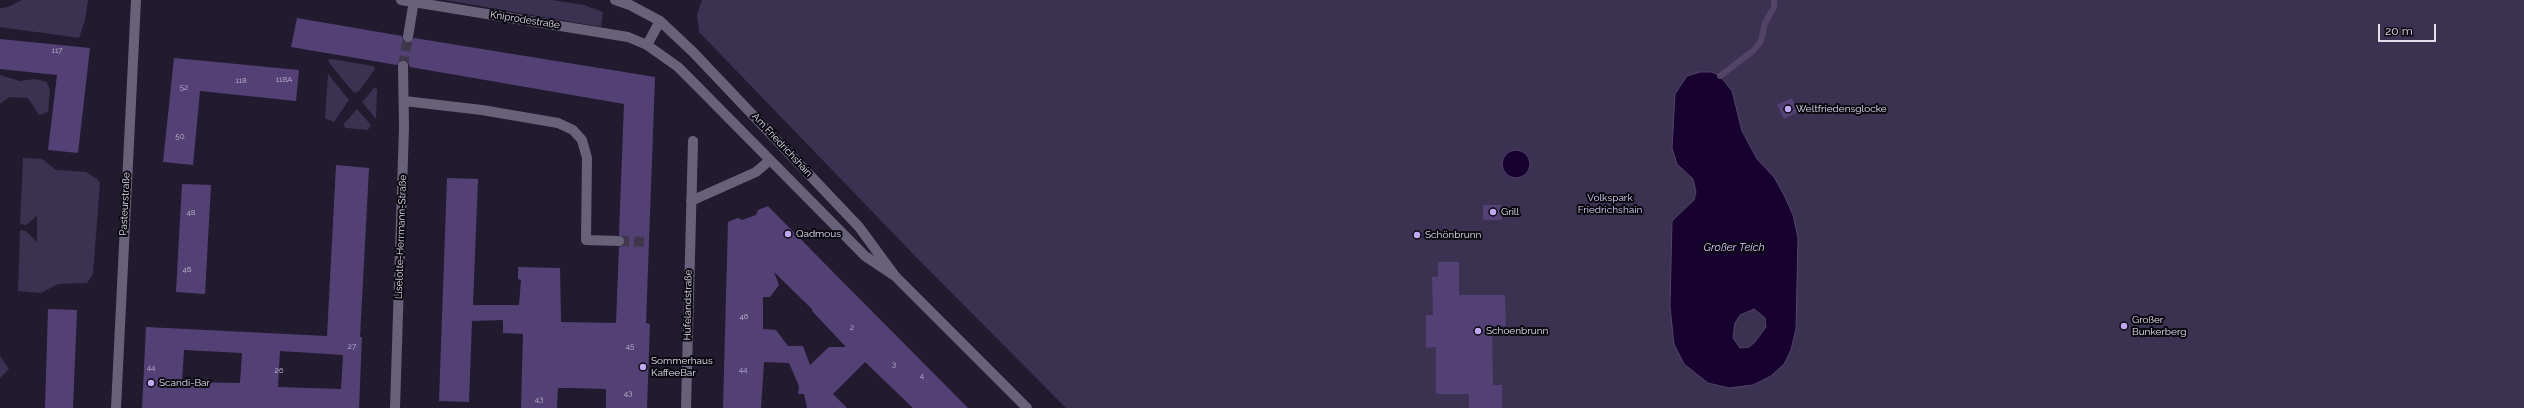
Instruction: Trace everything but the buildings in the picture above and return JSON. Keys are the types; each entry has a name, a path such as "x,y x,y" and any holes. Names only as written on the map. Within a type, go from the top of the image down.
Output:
{"street":[{"name":"Pasteurstraße","path":"116,408 136,0"},
{"name":"Kniprodestraße","path":"401,0 628,37 647,45"},
{"path":"615,0 630,5 660,21 647,45"},
{"path":"408,37 414,1"},
{"name":"Am Friedrichshain","path":"660,21 710,68 859,227 895,276 1027,408"},
{"name":"Am Friedrichshain","path":"647,45 678,67 865,256 895,276"},
{"name":"Liselotte-Herrmann-Straße","path":"395,408 404,101 403,66"},
{"path":"404,101 558,123 573,130 582,140 587,158 586,240 619,241"},
{"name":"Hufelandstraße","path":"686,408 693,141"},
{"path":"691,201 756,172 770,160"}],"green space":[{"path":"22,0 88,0 85,20 79,38 0,27 0,8 8,7"},
{"path":"445,0 552,0 584,5 603,12 601,27"},
{"name":"Volkspark Friedrichshain","path":"702,0 2524,0 2524,408 1066,408 917,258 699,32 697,14"},
{"path":"331,59 373,66 375,69 359,91 354,93 330,64 328,60"},
{"path":"328,74 349,100 334,122 325,118"},
{"path":"0,75 20,81 35,79 47,82 50,91 48,112 39,115 28,98 9,97 0,104"},
{"path":"375,87 377,90 376,119 362,102"},
{"path":"357,109 371,125 368,130 346,128 343,125"},
{"path":"23,158 42,159 56,170 86,172 97,179 100,183 93,274 87,283 58,284 41,293 18,291 20,230 26,231 37,242 37,216 26,225 20,224"},
{"path":"0,356 9,369 0,378"}],"water":[{"name":"Großer Teich","path":"1700,72 1712,72 1720,76 1732,91 1742,131 1757,159 1774,177 1784,195 1793,215 1798,238 1796,329 1791,350 1784,364 1771,376 1753,385 1729,388 1708,383 1684,364 1674,344 1670,307 1672,221 1694,200 1696,192 1693,179 1677,164 1672,148 1675,94 1687,76","holes":["1754,309 1765,318 1766,327 1755,342 1749,347 1740,348 1733,338 1735,323 1740,315"]},
{"path":"1516,150 1526,154 1530,164 1526,174 1516,178 1506,174 1502,164 1506,154"}],"waterway":[{"path":"1720,76 1753,51 1761,41 1765,23 1774,7 1774,0"}],"tunnel":[{"path":"403,66 408,37"},
{"path":"619,241 649,242"}],"place":[{"name":"Weltfriedensglocke","path":"1788,109"},
{"name":"Grill","path":"1493,212"},
{"name":"Qadmous","path":"788,234"},
{"name":"Schönbrunn","path":"1417,235"},
{"name":"Großer Bunkerberg","path":"2124,326"},
{"name":"Schoenbrunn","path":"1478,331"},
{"name":"Sommerhaus KaffeeBar","path":"643,367"},
{"name":"Scandi-Bar","path":"151,383"}]}
